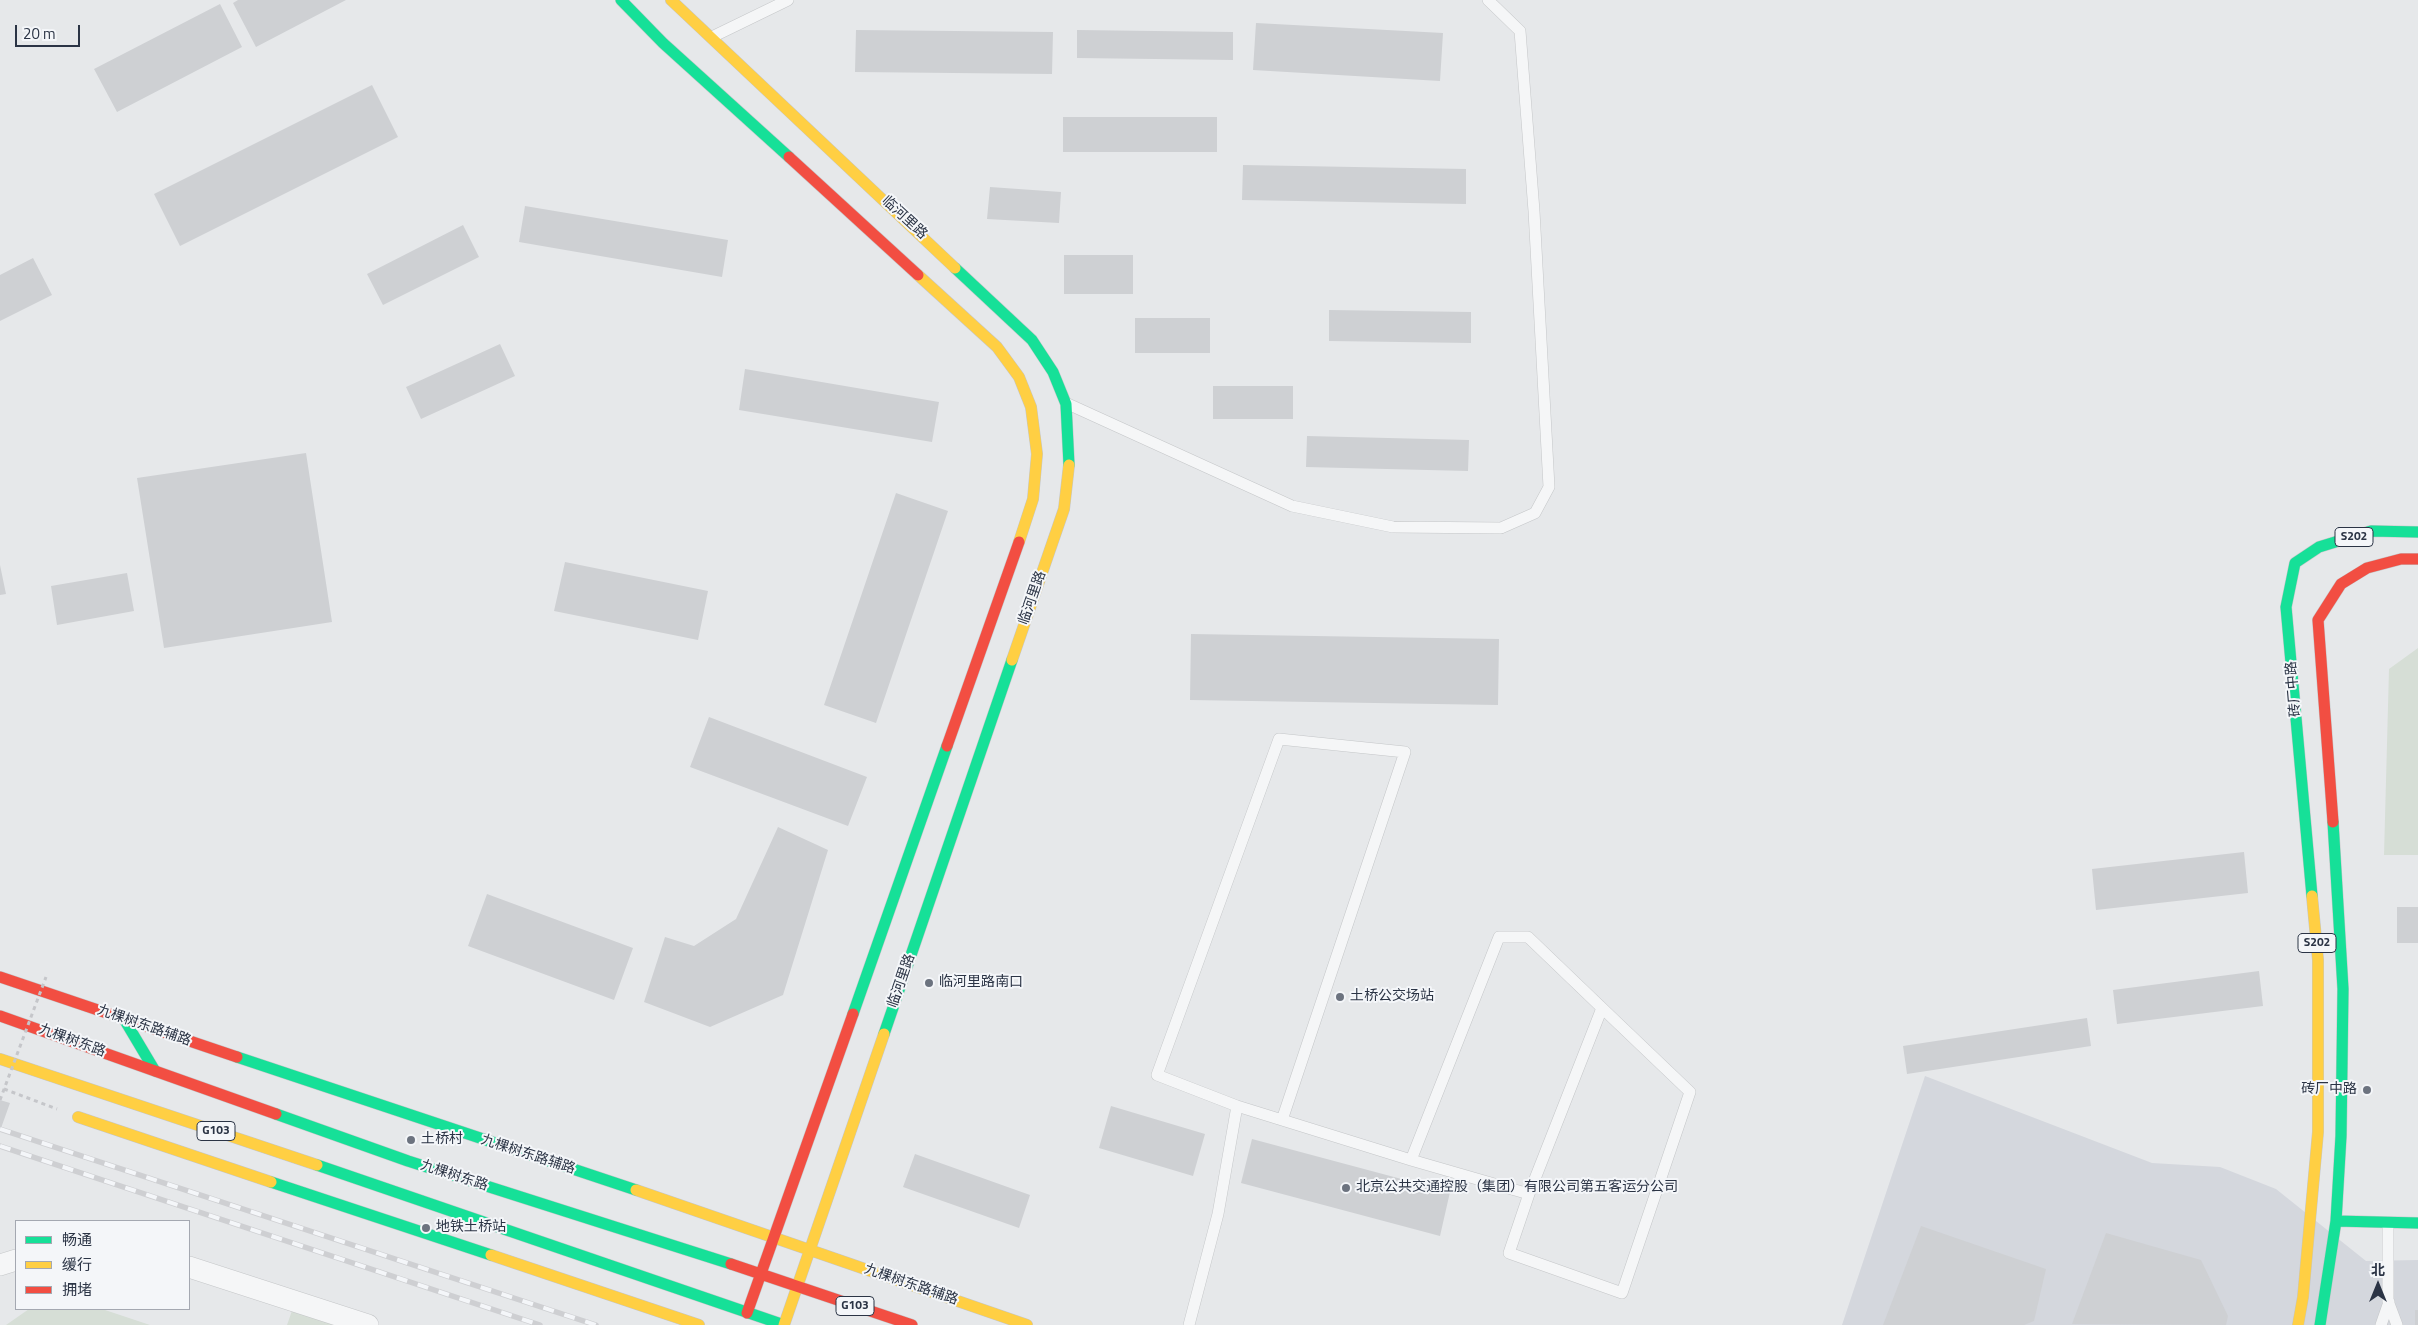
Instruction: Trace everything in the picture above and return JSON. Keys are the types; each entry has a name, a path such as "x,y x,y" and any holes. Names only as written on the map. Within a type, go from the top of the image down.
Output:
{"main road":[{"path":"620,0 663,43 997,346 1019,377 1031,407 1036,454 1033,499 748,1313"},
{"name":"临河里路","path":"672,0 1032,340 1053,372 1066,404 1070,456 1064,509 811,1251 784,1325"},
{"name":"砖厂中路","path":"2298,1325 2303,1297 2318,1132 2318,960 2286,607 2295,563 2319,547 2372,532 2418,532"},
{"name":"S202","path":"2320,1325 2336,1221 2343,989 2332,797 2318,620 2341,584 2367,568 2401,559 2418,559"},
{"name":"九棵树东路辅路","path":"0,977 774,1237 1027,1325"},
{"name":"九棵树东路","path":"0,1016 408,1161 912,1325"},
{"path":"124,1019 155,1071"},
{"name":"G103","path":"0,1059 432,1203 784,1325"},
{"path":"78,1117 699,1325"},
{"path":"2336,1221 2418,1223"}],"street":[{"path":"0,1265 15,1260"},
{"path":"190,1267 368,1325"}],"lane":[{"path":"712,37 788,0"},
{"path":"1066,404 1292,506 1393,527 1501,528 1535,513 1549,487 1535,221 1520,31 1488,0"},
{"path":"1282,1120 1405,752 1279,739 1157,1075 1237,1106 1282,1120 1411,1160 1529,1194"},
{"path":"1411,1160 1499,937 1528,937 1690,1092 1622,1293 1510,1254 1529,1194 1602,1008"},
{"path":"1189,1325 1218,1214 1237,1106"},
{"path":"2388,1223 2389,1302 2397,1325"},
{"path":"2381,1325 2389,1302"}],"path":[{"path":"0,1100 46,977"},
{"path":"4,1089 78,1117"}],"shaded area":[{"path":"2418,648 2418,855 2384,855 2389,669"},
{"path":"1925,1076 2152,1163 2220,1167 2276,1189 2366,1261 2418,1260 2418,1325 1842,1325"},
{"path":"294,1305 352,1325 287,1325"},
{"path":"28,1310 105,1310 150,1325 6,1325"}],"building":[{"path":"238,0 346,0 256,47 233,3"},
{"path":"220,4 242,47 117,112 94,69"},
{"path":"1256,23 1443,33 1440,81 1253,70"},
{"path":"856,30 1053,32 1052,74 855,72"},
{"path":"1077,30 1233,32 1233,60 1077,58"},
{"path":"372,85 398,137 180,246 154,194"},
{"path":"1063,117 1217,117 1217,152 1063,152"},
{"path":"1243,165 1466,169 1466,204 1242,200"},
{"path":"990,187 1061,192 1059,223 987,219"},
{"path":"525,206 728,240 722,277 519,242"},
{"path":"463,225 479,257 383,305 367,274"},
{"path":"1064,255 1133,255 1133,294 1064,294"},
{"path":"33,258 52,295 0,321 0,275"},
{"path":"1329,310 1471,312 1471,343 1329,341"},
{"path":"1135,318 1210,318 1210,353 1135,353"},
{"path":"500,344 515,376 421,419 406,387"},
{"path":"745,369 939,402 932,442 739,410"},
{"path":"1213,386 1293,386 1293,419 1213,419"},
{"path":"1307,436 1469,440 1468,471 1306,467"},
{"path":"306,453 332,622 164,648 137,478"},
{"path":"896,493 948,511 876,723 824,705"},
{"path":"565,562 708,591 698,640 554,611"},
{"path":"0,565 6,594 0,595"},
{"path":"127,573 134,611 57,625 51,586"},
{"path":"1191,634 1499,639 1498,705 1190,700"},
{"path":"709,717 867,777 848,826 690,767"},
{"path":"778,827 828,850 783,995 710,1027 644,1002 665,937 694,946 736,919"},
{"path":"2244,852 2248,893 2096,910 2092,869"},
{"path":"487,894 633,948 614,1000 468,946"},
{"path":"2397,907 2418,907 2418,943 2397,943"},
{"path":"2259,971 2263,1006 2117,1024 2113,990"},
{"path":"2087,1018 2091,1046 1907,1074 1903,1046"},
{"path":"0,1100 10,1103 0,1131"},
{"path":"1111,1106 1205,1134 1193,1176 1099,1148"},
{"name":"北京公共交通控股（集团）有限公司第五客运分公司","path":"1252,1139 1450,1192 1440,1236 1241,1183"},
{"path":"915,1154 1030,1195 1019,1228 903,1187"},
{"path":"1921,1226 2046,1269 2034,1321 2024,1325 1883,1325"},
{"path":"2106,1233 2201,1260 2228,1316 2226,1325 2072,1324"},
{"path":"2415,1310 2418,1310 2418,1325 2415,1325"}],"railway":[{"path":"0,1129 596,1325"},
{"path":"0,1146 540,1325"}],"traffic: fast":[{"path":"621,0 663,43 789,157"},
{"path":"955,268 1032,340 1053,372 1066,404 1069,465"},
{"path":"2312,896 2286,607 2295,563 2319,547 2371,531 2418,532"},
{"path":"884,1034 1012,660"},
{"path":"853,1014 947,746"},
{"path":"2320,1325 2336,1221 2341,1136 2343,989 2333,822"},
{"path":"124,1019 155,1071"},
{"path":"237,1057 636,1190"},
{"path":"276,1114 408,1161 731,1264"},
{"path":"317,1165 784,1325"},
{"path":"271,1182 491,1255"},
{"path":"2336,1221 2418,1223"}],"traffic: slow":[{"path":"671,0 955,268"},
{"path":"918,275 997,347 1019,377 1031,407 1037,454 1033,499 1019,542"},
{"path":"1012,660 1064,509 1069,465"},
{"path":"2298,1325 2303,1297 2318,1132 2318,960 2312,896"},
{"path":"784,1325 884,1034"},
{"path":"0,1059 317,1165"},
{"path":"78,1117 271,1182"},
{"path":"636,1190 1027,1325"},
{"path":"491,1255 699,1325"}],"traffic: jam":[{"path":"789,157 918,275"},
{"path":"947,746 1019,542"},
{"path":"2333,822 2318,620 2341,584 2367,568 2401,559 2418,559"},
{"path":"0,977 237,1057"},
{"path":"747,1313 853,1014"},
{"path":"0,1016 276,1114"},
{"path":"731,1264 912,1325"}],"place":[{"name":"临河里路南口","path":"929,983"},
{"name":"土桥公交场站","path":"1340,997"},
{"name":"砖厂中路","path":"2367,1090"},
{"name":"土桥村","path":"411,1140"},
{"name":"北京公共交通控股（集团）有限公司第五客运分公司","path":"1346,1188"},
{"name":"地铁土桥站","path":"426,1228"}]}
